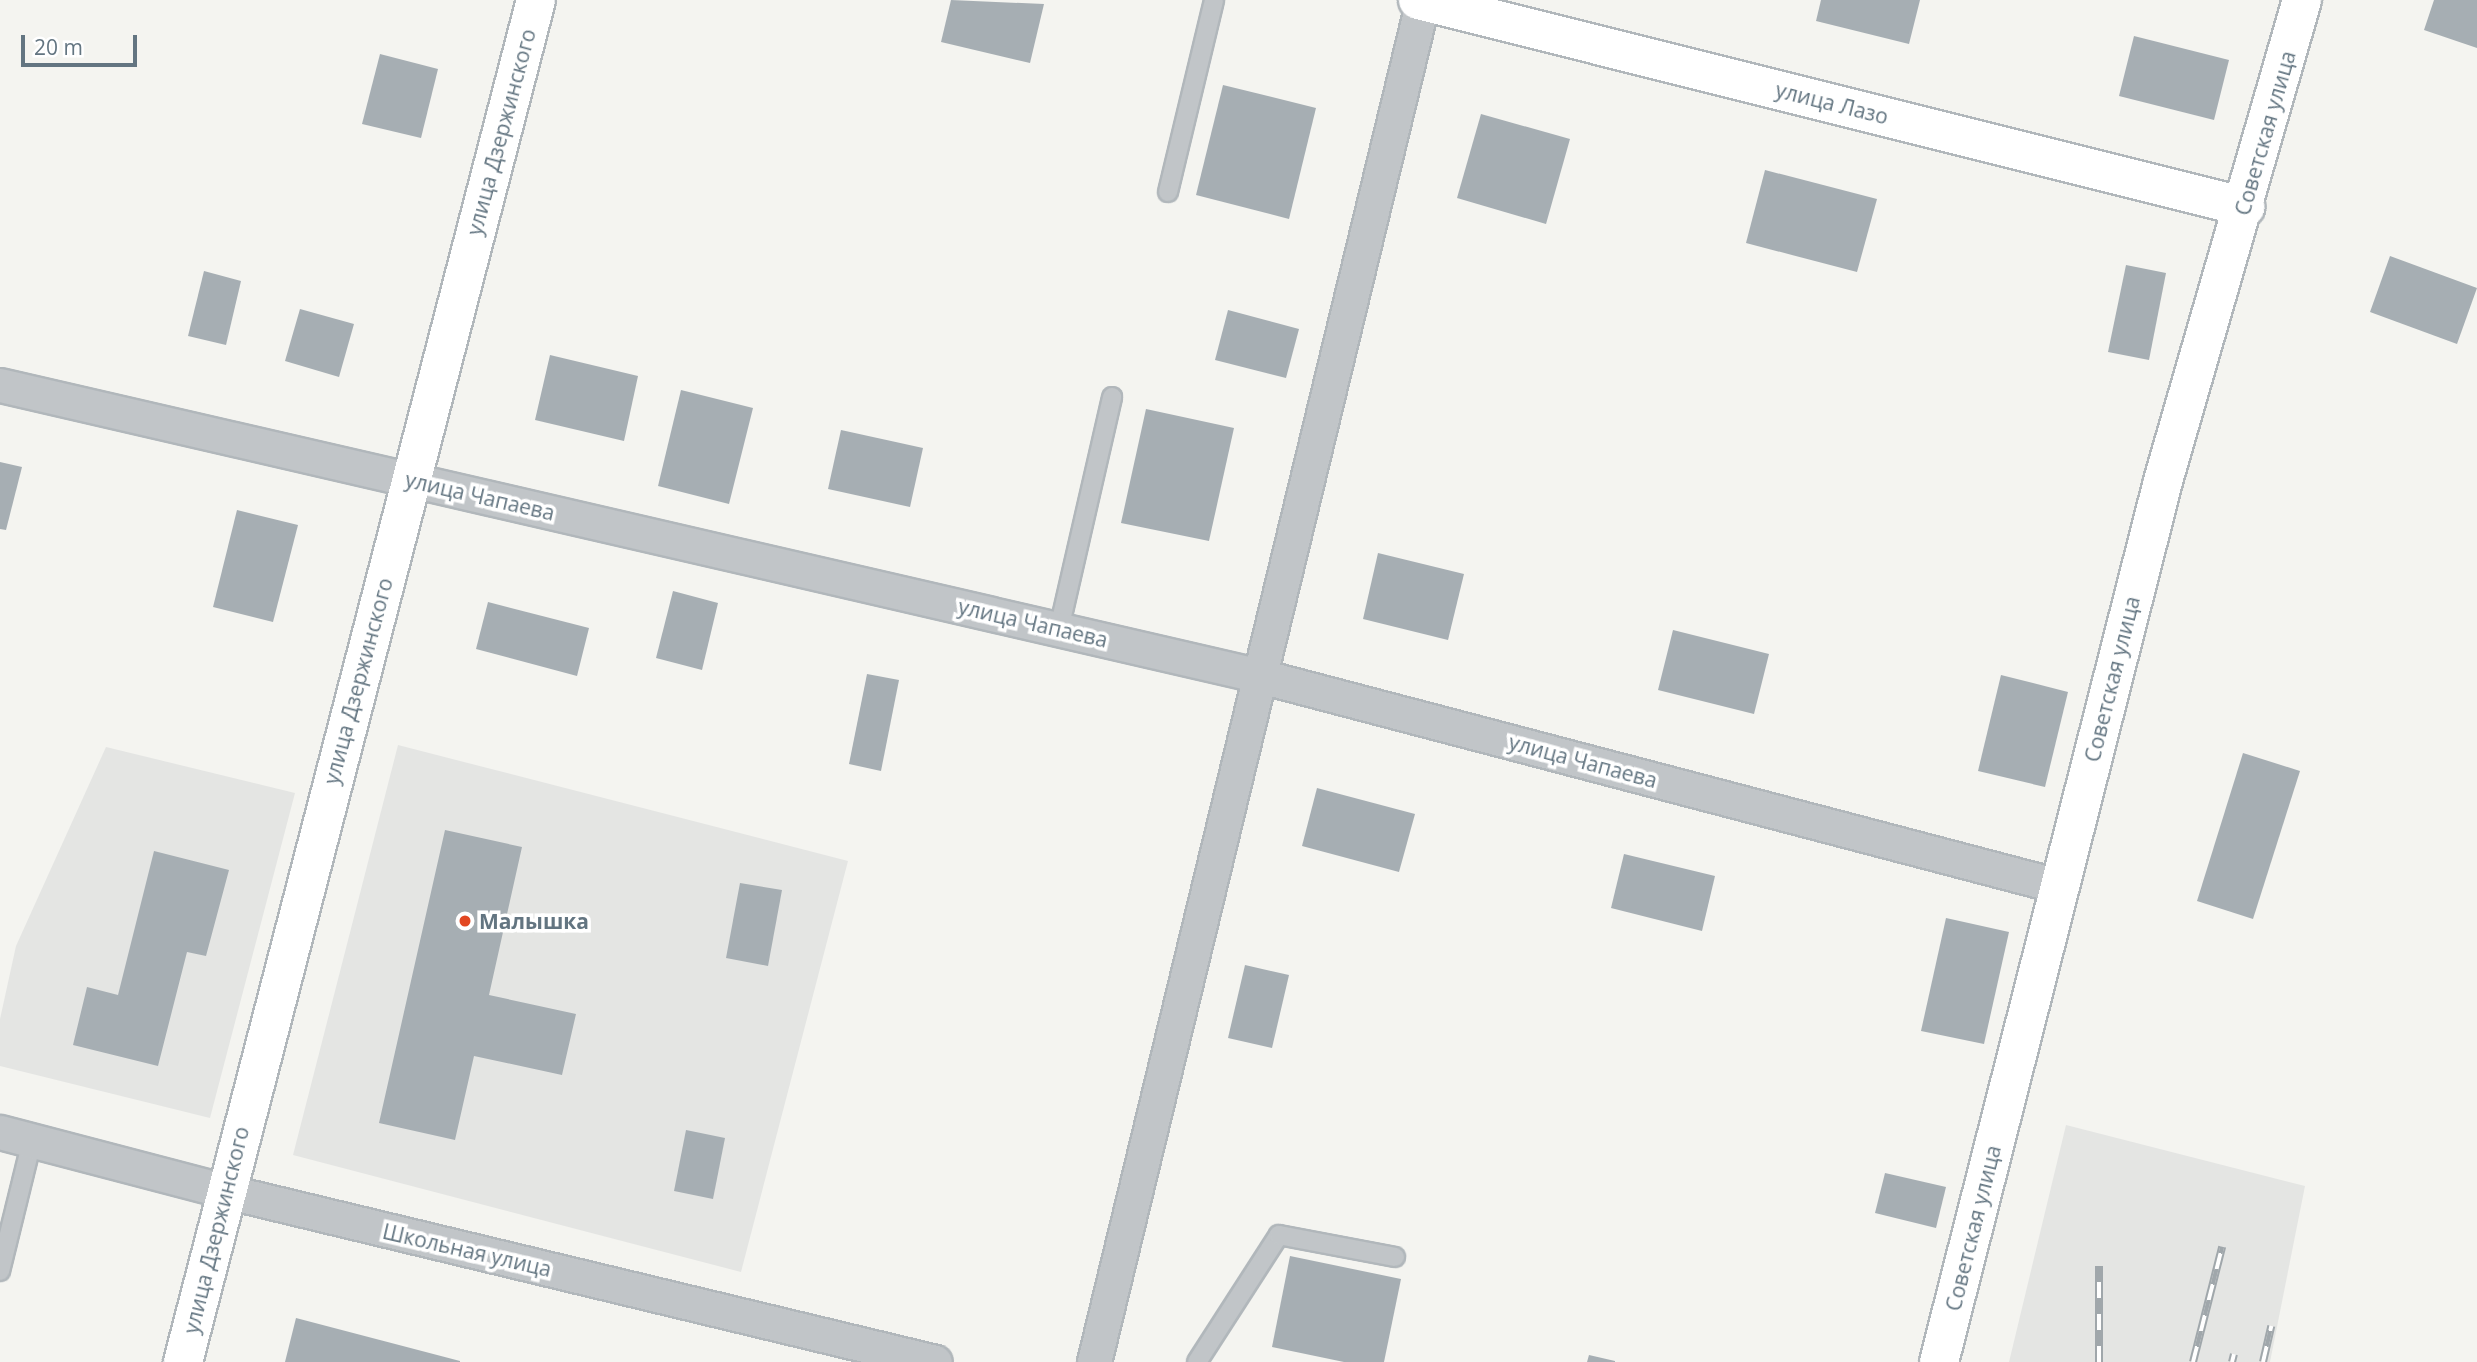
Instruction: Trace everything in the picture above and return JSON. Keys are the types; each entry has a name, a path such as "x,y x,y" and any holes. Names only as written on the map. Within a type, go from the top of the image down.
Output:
{"street":[{"name":"улица Дзержинского","path":"183,1362 225,1191 536,0"},
{"name":"улица Лазо","path":"1422,0 2245,207"},
{"path":"1094,1362 1422,0"},
{"name":"Советская улица","path":"1939,1362 2163,481 2245,207 2302,0"},
{"name":"улица Чапаева","path":"0,385 1260,676 2059,886"},
{"name":"Школьная улица","path":"0,1132 225,1191 935,1362"}],"lane":[{"path":"1168,192 1214,0"},
{"path":"1059,629 1112,397"},
{"path":"0,1272 32,1141"},
{"path":"1197,1362 1279,1235 1395,1257"}],"shaded area":[{"path":"398,745 848,861 741,1272 293,1155"},
{"path":"106,747 295,793 210,1118 0,1066 0,1019 16,946"},
{"path":"2066,1125 2305,1186 2270,1362 2009,1362"}],"building":[{"path":"951,0 1044,4 1030,63 941,42"},
{"path":"1821,0 1920,0 1909,44 1816,21"},
{"path":"2434,0 2477,0 2477,48 2424,30"},
{"path":"2134,36 2229,60 2214,120 2119,96"},
{"path":"380,54 438,69 421,138 362,124"},
{"path":"1223,85 1316,108 1289,219 1196,195"},
{"path":"1481,114 1570,139 1546,224 1457,198"},
{"path":"1765,170 1877,199 1857,272 1746,243"},
{"path":"2390,256 2477,288 2457,344 2370,312"},
{"path":"2126,265 2166,273 2149,360 2108,352"},
{"path":"204,271 241,281 226,345 188,336"},
{"path":"300,309 354,324 339,377 285,361"},
{"path":"1228,310 1299,329 1286,378 1215,360"},
{"path":"550,355 638,376 624,441 535,420"},
{"path":"681,390 753,408 729,504 658,486"},
{"path":"1146,409 1234,428 1209,541 1121,523"},
{"path":"841,430 923,448 910,507 828,489"},
{"path":"0,462 22,467 6,530 0,529"},
{"path":"237,510 298,525 273,622 213,607"},
{"path":"1378,553 1464,574 1448,640 1363,619"},
{"path":"673,591 718,603 702,670 656,658"},
{"path":"488,602 589,628 577,676 476,649"},
{"path":"1673,630 1769,654 1754,714 1658,690"},
{"path":"867,674 899,680 881,771 849,764"},
{"path":"2001,675 2068,692 2045,787 1978,771"},
{"path":"2243,753 2300,771 2253,919 2197,901"},
{"path":"1317,788 1415,814 1399,872 1302,846"},
{"name":"Малышка","path":"445,830 522,847 489,995 576,1014 562,1075 474,1056 455,1140 379,1123"},
{"path":"154,851 229,870 206,956 187,952 158,1066 73,1045 87,987 118,995"},
{"path":"1624,854 1715,876 1702,931 1611,908"},
{"path":"740,883 782,890 768,966 726,958"},
{"path":"1946,918 2009,932 1984,1044 1921,1031"},
{"path":"1245,965 1289,975 1272,1048 1228,1038"},
{"path":"686,1130 725,1138 713,1199 674,1191"},
{"path":"1885,1173 1946,1187 1936,1228 1875,1213"},
{"path":"1290,1256 1401,1279 1384,1362 1344,1362 1272,1347"},
{"path":"296,1318 460,1361 460,1362 285,1362"},
{"path":"1589,1355 1615,1361 1615,1362 1587,1362"}],"railway":[{"path":"2193,1362 2222,1247"},
{"path":"2099,1266 2099,1362"},
{"path":"2263,1362 2271,1326"},
{"path":"2232,1362 2234,1354"}],"place":[{"name":"Малышка","path":"465,921"}]}
